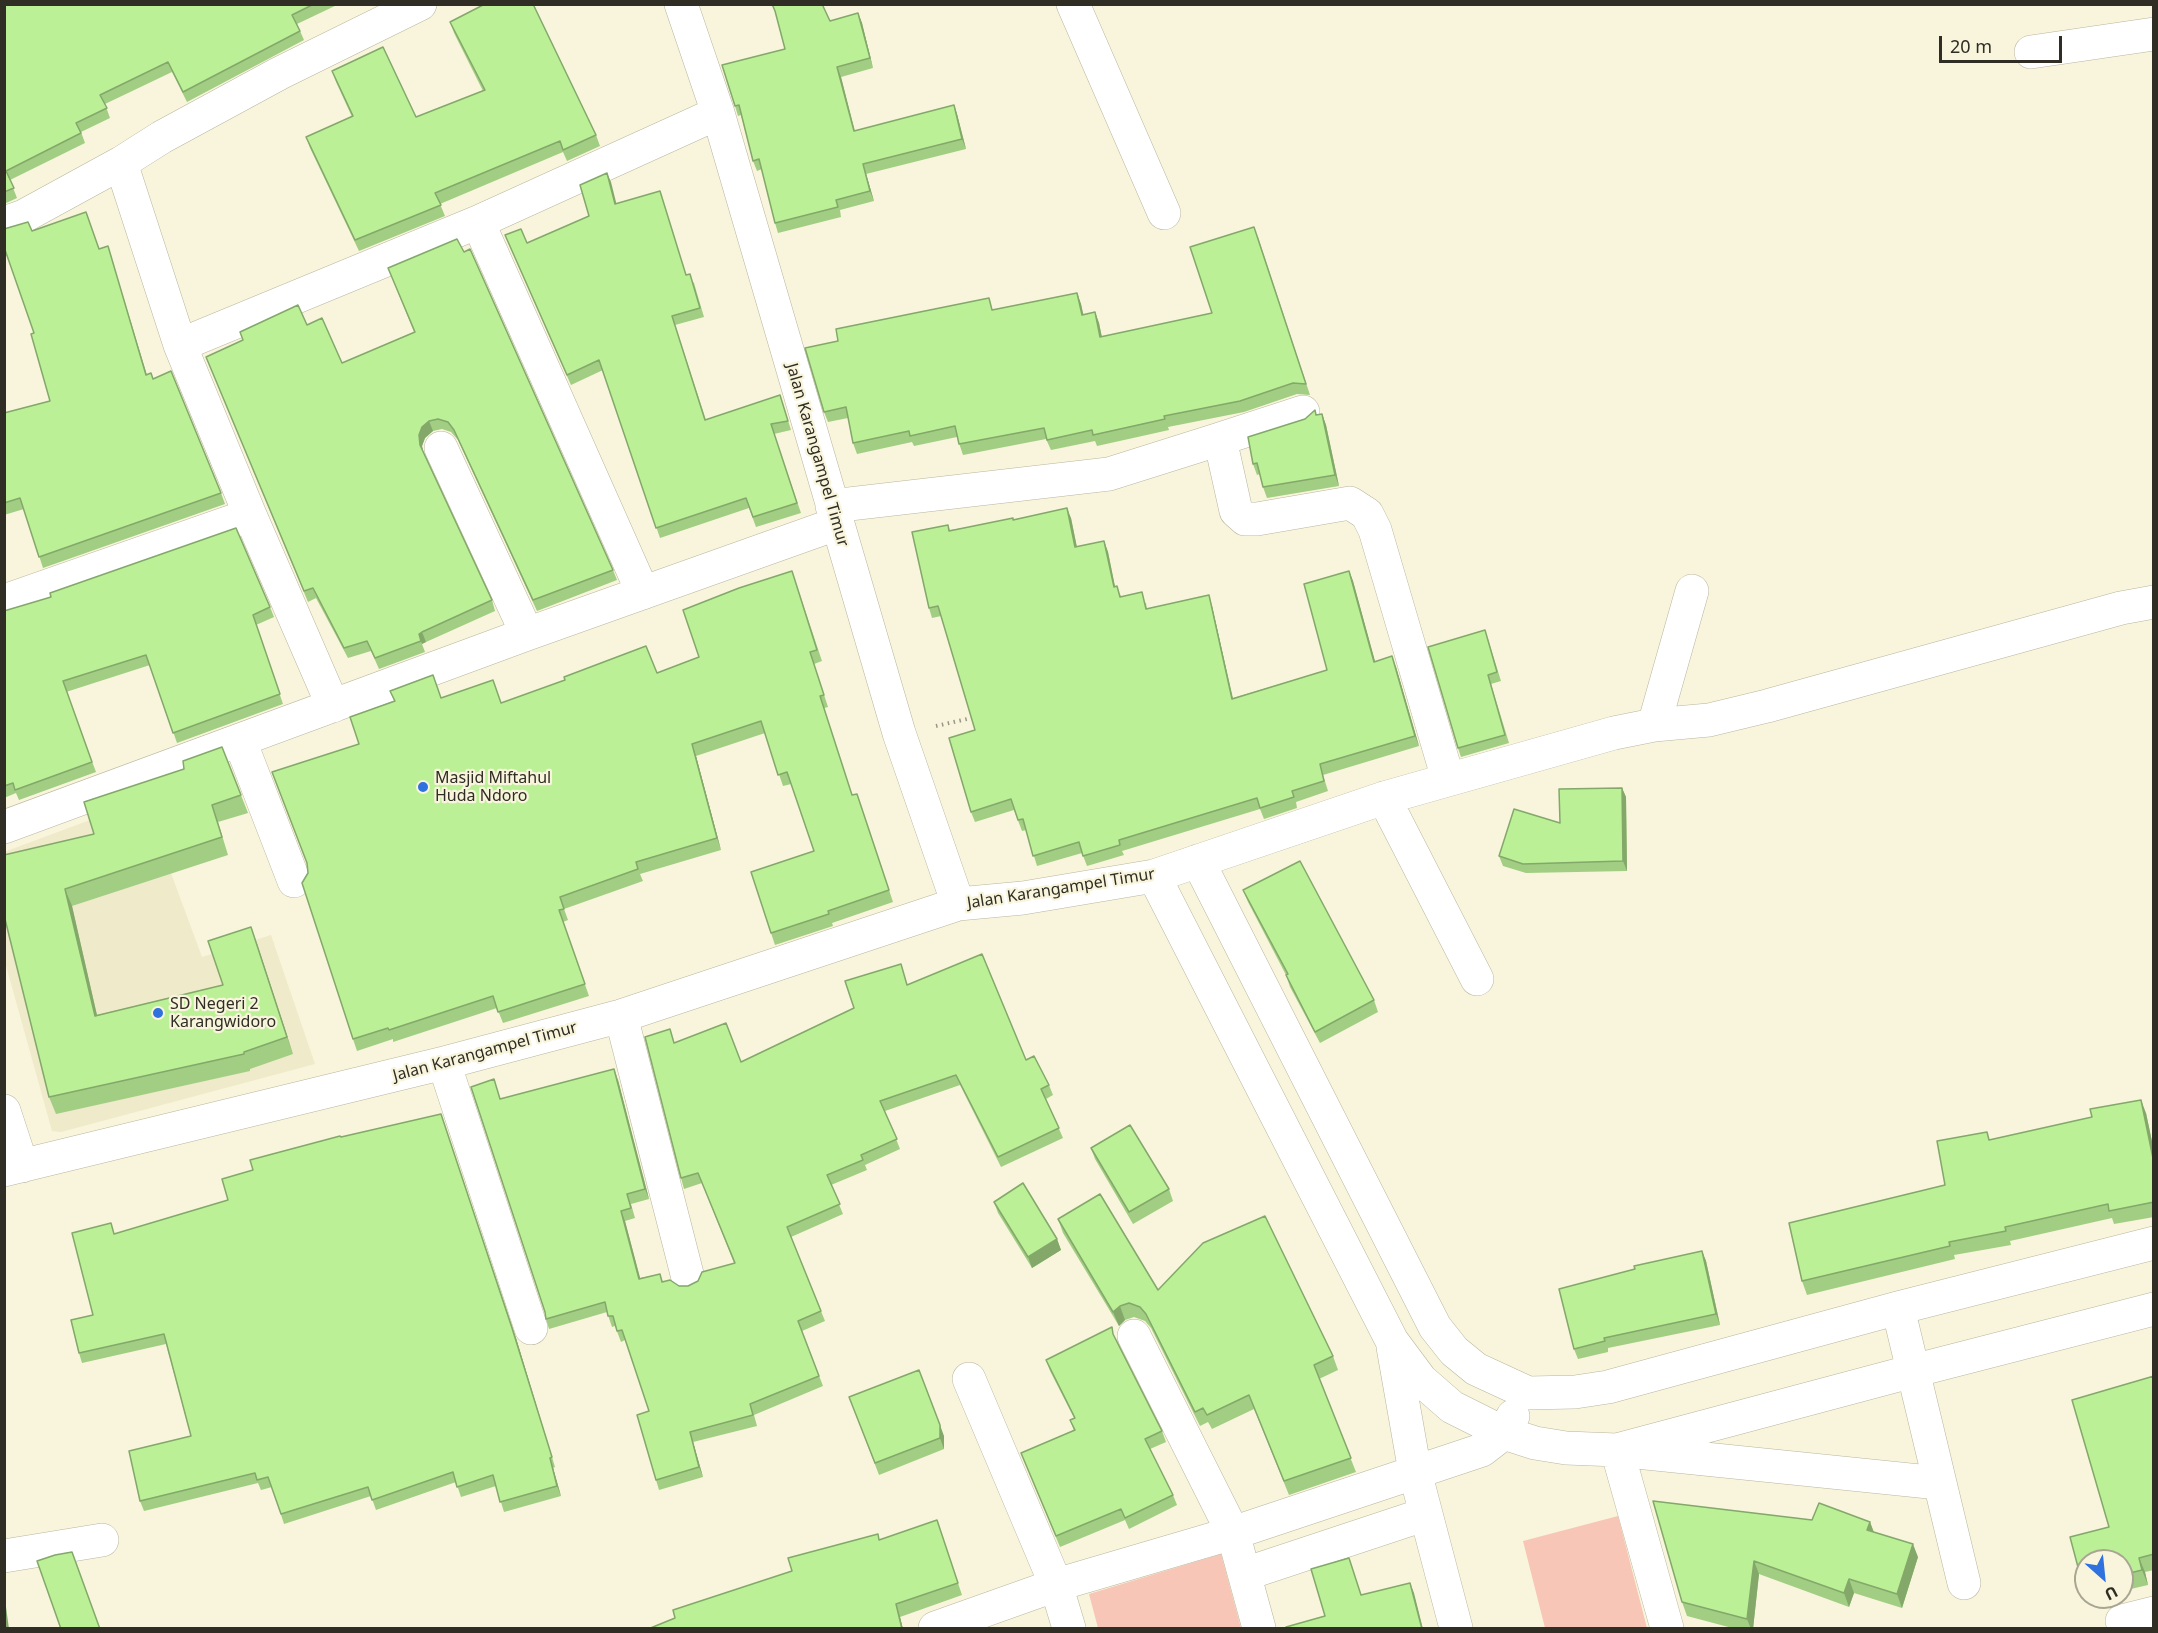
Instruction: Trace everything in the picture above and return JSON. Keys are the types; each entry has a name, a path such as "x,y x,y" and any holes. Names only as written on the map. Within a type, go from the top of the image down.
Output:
{"street":[{"path":"4,223 24,216 121,163 162,137 280,73 385,12 420,4"},
{"name":"Jalan Karangampel Timur","path":"681,4 718,113 899,733 958,904"},
{"path":"1073,4 1164,213"},
{"path":"2031,52 2154,34"},
{"path":"180,345 478,222 718,113"},
{"path":"121,163 180,345 250,515 333,706"},
{"path":"478,222 643,593"},
{"path":"4,827 643,593 857,505 1109,474 1303,412"},
{"path":"1220,439 1236,511 1245,519 1257,519 1350,503 1367,514 1375,530 1448,779"},
{"path":"441,448 527,634"},
{"path":"4,601 250,515"},
{"path":"1654,725 1692,591"},
{"name":"Jalan Karangampel Timur","path":"13,1168 444,1064 621,1016 958,904 1023,898 1154,876 1384,798 1614,732 1654,725 1709,720 1744,712 2121,608 2154,602"},
{"path":"240,741 294,881"},
{"path":"1384,798 1477,979"},
{"path":"1198,861 1435,1327 1454,1351 1476,1369 1528,1393 1575,1392 1608,1387 1898,1308 2154,1243"},
{"path":"1154,876 1392,1341 1421,1380 1452,1407 1504,1432 1535,1443 1566,1448 1617,1450 1939,1483"},
{"path":"621,1016 688,1278"},
{"path":"444,1064 531,1328"},
{"path":"4,1111 13,1168"},
{"path":"1898,1308 1964,1583"},
{"path":"1617,1450 2154,1310"},
{"path":"1134,1336 1233,1533 1259,1629"},
{"path":"1392,1341 1415,1472 1456,1629"},
{"path":"969,1379 1056,1585 1068,1629"},
{"path":"935,1629 1056,1585 1233,1533 1482,1450 1504,1432 1528,1393"},
{"path":"1617,1450 1668,1629"},
{"path":"1245,1574 1426,1514"},
{"path":"4,1556 102,1540"},
{"path":"2122,1621 2154,1612"}],"path":[{"path":"899,733 978,717"}],"shaded area":[{"name":"SD Negeri 2 Karangwidoro","path":"144,800 202,957 271,935 315,1064 61,1132 52,1131 5,962 4,852"},
{"path":"1618,1516 1647,1628 1545,1628 1523,1541"},
{"path":"1221,1554 1241,1628 1098,1628 1089,1594"}],"building":[{"path":"4,4 314,4 292,15 300,31 183,92 168,62 100,95 107,108 76,123 81,133 6,171 14,188 4,192"},
{"path":"485,4 533,4 596,135 563,150 560,141 435,193 441,205 355,240 306,137 353,116 332,71 383,47 416,117 485,90 450,22"},
{"path":"772,4 822,4 830,21 858,13 870,58 837,67 854,131 954,105 962,139 863,164 870,191 836,200 838,207 775,223 759,159 753,161 739,105 735,106 722,65 785,49"},
{"path":"607,173 615,204 660,191 686,275 690,274 700,308 672,316 705,420 780,395 788,421 771,424 797,503 753,517 746,498 656,528 599,360 567,375 505,235 521,229 527,243 589,216 580,185"},
{"path":"86,212 99,249 108,246 146,375 151,373 153,379 171,371 221,493 39,557 20,498 4,503 4,413 50,401 31,334 34,333 4,247 4,229 28,222 32,231"},
{"path":"1254,227 1306,384 1293,383 1240,401 1164,416 1165,419 1093,435 1092,430 1047,440 1044,428 959,444 955,426 910,436 909,431 853,443 846,407 824,412 805,348 838,341 836,329 989,298 992,310 1077,293 1082,315 1095,312 1100,337 1212,313 1190,247"},
{"path":"457,239 464,252 470,249 613,570 533,600 454,430 448,422 438,419 429,421 422,427 419,435 420,445 492,600 422,632 419,634 421,641 375,658 367,641 344,648 313,588 304,591 206,357 243,340 240,332 298,305 307,325 322,318 342,363 415,332 388,268"},
{"path":"1315,410 1316,415 1322,414 1335,475 1263,487 1257,463 1253,464 1248,437 1305,419"},
{"path":"1067,508 1075,547 1104,541 1114,587 1117,586 1120,597 1142,592 1146,609 1209,595 1232,699 1327,670 1304,584 1349,571 1374,662 1392,656 1415,736 1320,764 1324,781 1292,791 1294,797 1260,808 1257,798 1119,840 1120,845 1083,856 1079,842 1033,856 1023,819 1018,820 1011,799 971,812 949,738 975,730 938,606 929,608 912,532 948,525 949,531"},
{"path":"236,528 270,607 253,615 280,694 173,733 146,655 63,681 92,762 15,790 13,783 4,786 4,611 51,597 50,593"},
{"path":"792,571 817,650 810,652 824,695 820,696 852,795 857,794 889,890 828,911 829,914 771,933 751,872 814,851 787,772 778,775 761,721 692,744 717,838 636,862 638,869 560,897 564,909 559,910 585,984 498,1012 493,996 389,1030 388,1028 353,1039 302,883 308,873 307,863 272,772 359,744 350,717 395,701 390,691 433,675 441,698 493,680 501,703 565,680 564,677 646,646 657,673 699,657 683,610 739,588"},
{"path":"1485,630 1497,672 1488,675 1505,735 1458,748 1428,647"},
{"path":"222,747 241,795 212,805 222,837 65,889 95,1016 223,985 208,941 251,927 287,1037 244,1052 244,1054 49,1097 4,915 4,855 94,834 84,802 184,769 183,761"},
{"path":"1622,788 1623,861 1523,864 1499,856 1514,809 1560,823 1559,789"},
{"path":"1300,861 1374,1000 1315,1032 1286,975 1288,974 1243,890"},
{"path":"982,954 1026,1060 1034,1056 1049,1085 1041,1089 1059,1128 998,1157 956,1075 880,1101 897,1139 861,1155 863,1160 827,1175 840,1204 787,1227 821,1311 798,1321 819,1376 750,1404 753,1415 690,1432 699,1467 656,1480 637,1415 649,1411 622,1330 617,1331 613,1316 608,1316 605,1302 546,1319 471,1087 494,1079 500,1099 614,1069 645,1189 627,1194 631,1208 621,1211 639,1279 660,1274 662,1282 670,1280 679,1286 688,1286 698,1281 702,1272 735,1263 698,1173 681,1178 645,1037 670,1029 674,1043 726,1023 741,1062 854,1008 845,981 901,964 907,985"},
{"path":"2141,1100 2154,1163 2154,1202 2109,1211 2108,1204 2005,1227 2006,1231 1949,1242 1950,1246 1802,1281 1789,1223 1945,1185 1937,1141 1987,1132 1989,1140 2092,1117 2090,1109"},
{"path":"441,1114 512,1328 552,1457 550,1458 557,1486 500,1502 493,1475 457,1487 453,1472 372,1500 368,1487 281,1514 268,1477 257,1480 255,1473 140,1501 129,1451 191,1436 164,1334 79,1353 71,1320 93,1315 72,1233 111,1223 114,1234 228,1200 222,1179 253,1170 250,1160 340,1136"},
{"path":"1130,1125 1169,1189 1129,1212 1091,1148"},
{"path":"1023,1183 1057,1239 1028,1257 994,1202"},
{"path":"1100,1194 1158,1290 1203,1243 1265,1216 1333,1356 1314,1365 1351,1458 1284,1481 1249,1395 1207,1415 1203,1408 1195,1412 1146,1314 1140,1307 1129,1303 1113,1312 1058,1219"},
{"path":"1702,1251 1716,1314 1604,1338 1605,1341 1574,1349 1559,1289 1635,1269 1634,1266"},
{"path":"1112,1327 1113,1334 1162,1431 1145,1439 1173,1495 1125,1518 1121,1509 1056,1536 1021,1453 1075,1430 1070,1420 1075,1418 1046,1360"},
{"path":"919,1370 940,1425 940,1438 875,1463 849,1397"},
{"path":"2154,1376 2154,1554 2139,1558 2142,1570 2134,1572 2134,1549 2074,1549 2074,1552 2070,1537 2109,1527 2072,1400"},
{"path":"1653,1501 1812,1520 1819,1503 1870,1522 1867,1530 1913,1544 1897,1594 1849,1579 1844,1593 1754,1561 1747,1619 1682,1602"},
{"path":"937,1520 958,1583 896,1604 902,1629 648,1629 675,1618 673,1610 792,1571 788,1558 878,1534 879,1540"},
{"path":"72,1552 100,1629 61,1629 37,1561"},
{"path":"1349,1558 1361,1595 1410,1583 1422,1629 1287,1629 1286,1627 1325,1616 1311,1569"}],"place":[{"name":"Masjid Miftahul Huda Ndoro","path":"423,787"},
{"name":"SD Negeri 2 Karangwidoro","path":"158,1013"}]}
